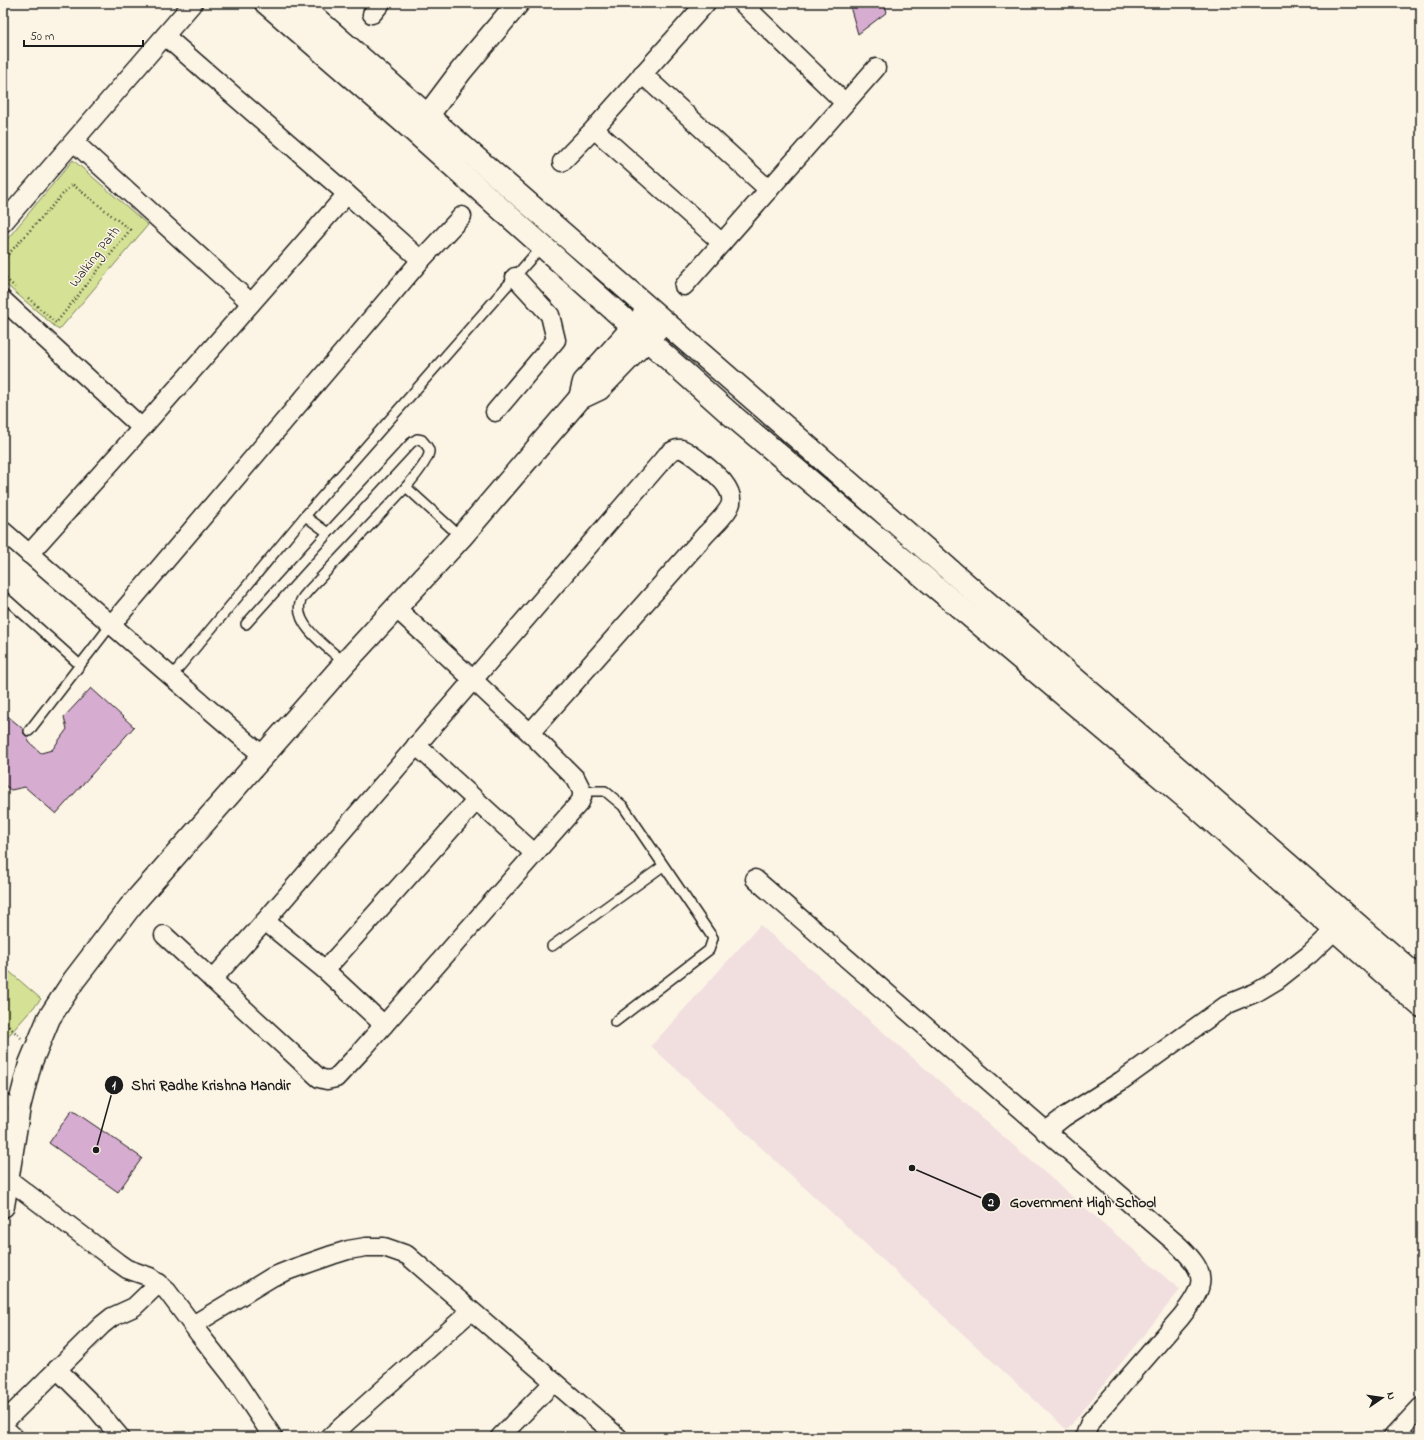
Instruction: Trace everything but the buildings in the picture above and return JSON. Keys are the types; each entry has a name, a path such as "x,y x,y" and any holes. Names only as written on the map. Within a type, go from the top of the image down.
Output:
{"main road":[{"path":"266,3 421,124 657,315 1421,980"},
{"path":"298,3 542,246 639,334 728,412 1192,803 1421,1006"},
{"path":"421,124 518,3"},
{"path":"3,1206 8,1179 11,1103 30,1064 49,1018 83,968 130,907 262,755 345,662 461,537 580,398 599,389 639,334 657,315"}],"street":[{"path":"3,223 193,3"},
{"path":"562,162 594,129 706,3"},
{"path":"742,3 845,103"},
{"path":"165,36 421,260"},
{"path":"684,286 876,68"},
{"path":"642,74 769,190"},
{"path":"594,129 722,243"},
{"path":"74,142 251,303"},
{"path":"29,554 142,428 347,194"},
{"path":"111,625 421,260 462,216"},
{"path":"495,412 556,340 550,315 515,277"},
{"path":"3,300 142,428"},
{"path":"212,980 266,921 667,455 672,451 680,449 692,456 724,483 730,493 731,503 706,534 530,733"},
{"path":"3,531 262,755"},
{"path":"164,936 319,1078 327,1080 336,1078 580,802 582,791 576,779 530,733 396,608"},
{"path":"416,745 534,853"},
{"path":"325,970 476,801"},
{"path":"755,879 1178,1245 1190,1256 1196,1266 1201,1278 1200,1289 1193,1301 1181,1317 1090,1422 1085,1436"},
{"path":"266,921 325,970 384,1025"},
{"path":"1046,1132 1064,1117 1122,1081 1228,1004 1257,992 1277,980 1310,954 1335,930"},
{"path":"8,1179 117,1262 127,1269 150,1277 167,1291 233,1377 273,1437"},
{"path":"193,1325 272,1277 348,1250 366,1247 384,1247 407,1255 618,1437"},
{"path":"3,1423 102,1325 112,1317 134,1307 158,1283"},
{"path":"330,1437 471,1311"},
{"path":"58,1369 94,1406 120,1437"},
{"path":"500,1437 554,1382"},
{"path":"1393,1437 1421,1407"},
{"path":"3,1427 14,1437"}],"lane":[{"path":"170,677 305,516 542,246"},
{"path":"246,624 411,443 417,440 422,440 428,447 429,452 427,458 406,487 300,601 299,610 305,627 345,662"},
{"path":"406,487 461,537"},
{"path":"305,516 328,533"},
{"path":"3,596 80,665"},
{"path":"29,731 111,625"},
{"path":"582,791 605,791 622,806 713,938 709,950 615,1022"},
{"path":"552,946 663,866"}],"path":[{"name":"Walking Path","path":"3,260 72,184 130,230 56,322 3,276"},
{"path":"3,1020 35,1052"}],"shaded area":[{"path":"760,925 1180,1290 1067,1430 651,1046"}],"green space":[{"path":"73,160 148,225 59,330 3,282 3,244"},
{"path":"3,966 41,999 3,1042"}],"place":[{"name":"Shri Radhe Krishna Mandir","path":"96,1150"},
{"name":"Government High School","path":"912,1168"}]}
